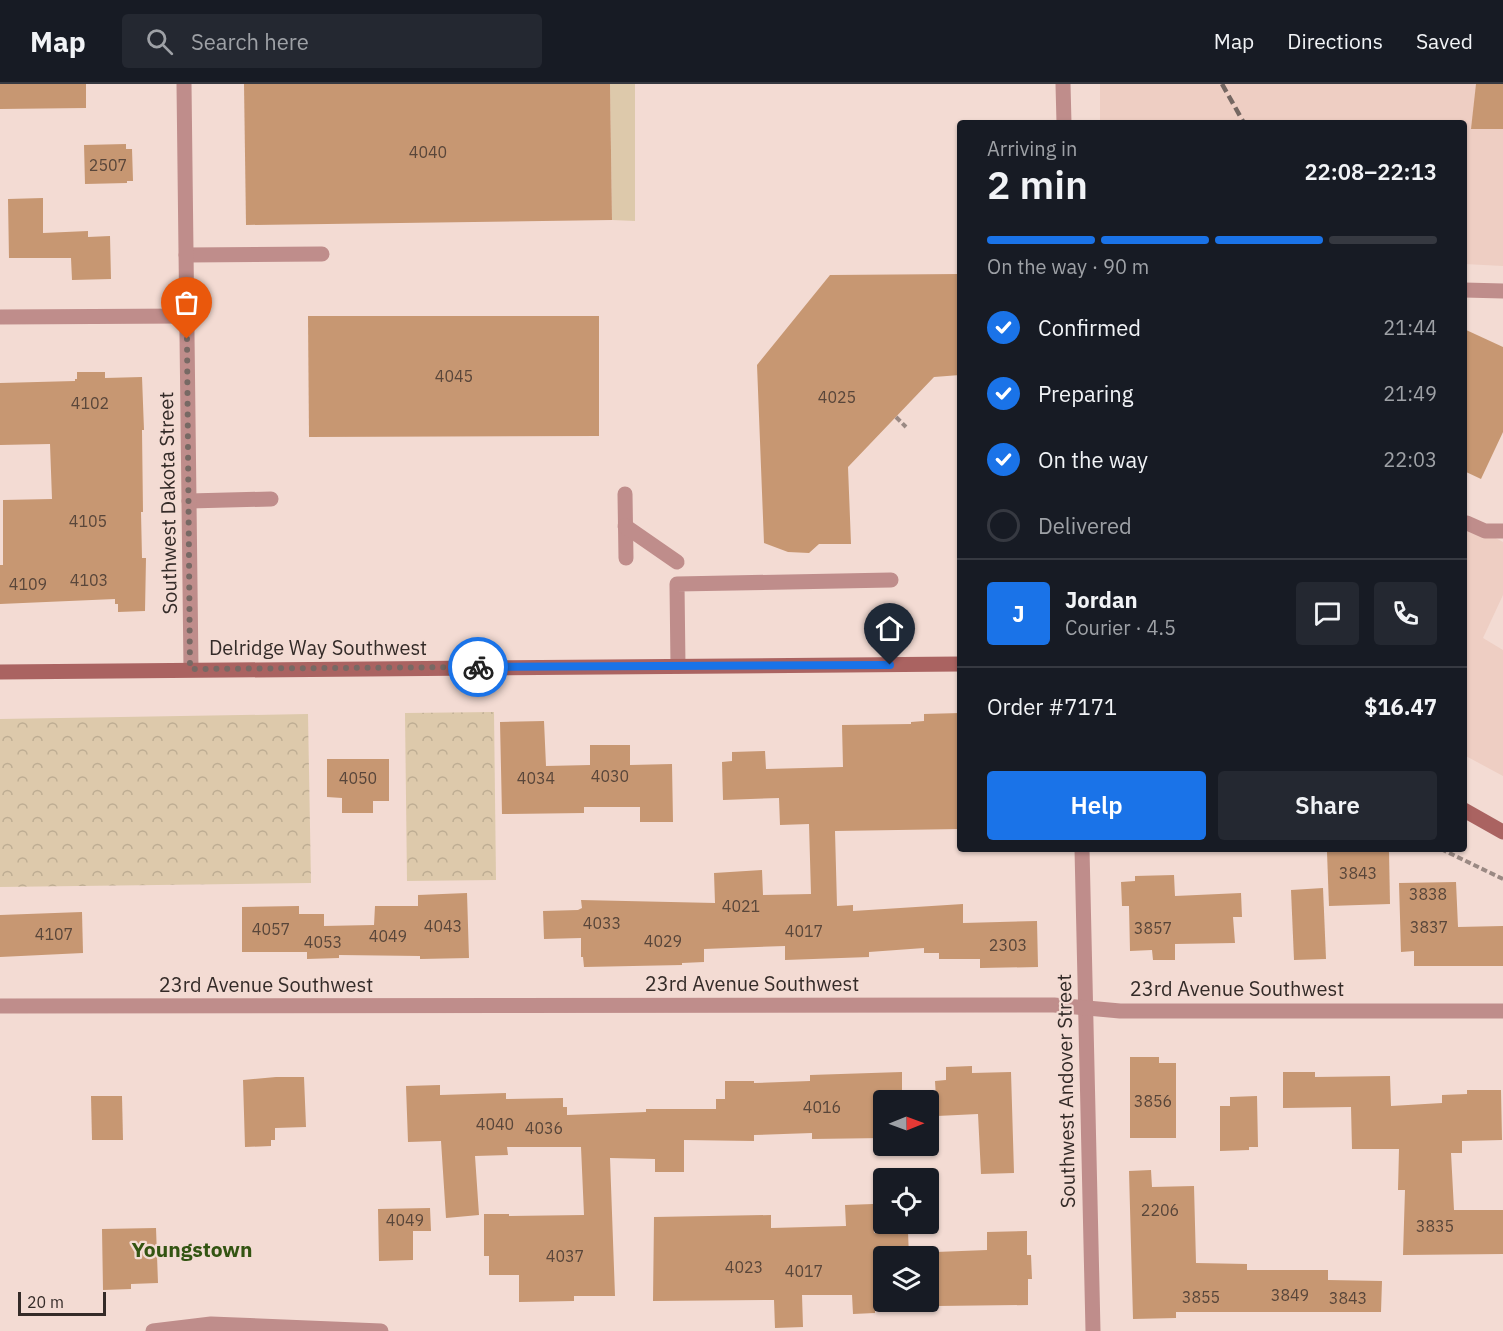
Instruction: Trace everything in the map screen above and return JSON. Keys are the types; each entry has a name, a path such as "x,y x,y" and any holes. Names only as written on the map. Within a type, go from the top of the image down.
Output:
{"main road":[{"name":"Delridge Way Southwest","path":"0,672 957,664"},
{"path":"1467,812 1503,832"}],"street":[{"name":"Southwest Dakota Street","path":"184,84 190,669"},
{"path":"1063,84 1064,120"},
{"path":"186,255 322,254"},
{"path":"1467,290 1503,291"},
{"path":"0,316 187,316"},
{"path":"625,494 626,558"},
{"path":"189,501 271,499"},
{"path":"1467,523 1485,531 1503,531"},
{"path":"626,526 677,562"},
{"path":"678,666 677,584 891,580"},
{"name":"Southwest Andover Street","path":"1082,852 1093,1331"},
{"name":"23rd Avenue Southwest","path":"0,1006 1054,1005 1131,1011 1503,1011"},
{"path":"153,1331 211,1324 381,1331"}],"path":[{"path":"896,417 906,427"},
{"path":"1447,852 1503,879"}],"shaded area":[{"path":"1100,84 1503,84 1503,266 1467,264 1467,120 1100,120"},
{"path":"1467,523 1503,542 1503,595 1483,638 1503,650 1503,776 1467,757"}],"green space":[{"path":"610,84 635,84 635,221 612,220"},
{"path":"494,712 496,880 407,881 405,713"},
{"path":"308,714 311,883 0,887 0,719"}],"building":[{"path":"0,84 86,84 86,108 0,109"},
{"path":"244,84 610,84 612,220 246,225"},
{"path":"1476,84 1503,84 1503,129 1471,129"},
{"path":"126,144 126,149 132,149 133,181 85,184 84,145"},
{"path":"43,198 43,233 88,231 88,237 110,236 111,279 72,280 71,258 9,258 8,199"},
{"path":"957,274 957,375 934,377 848,467 851,544 819,544 809,553 788,552 764,543 757,365 830,275"},
{"path":"308,316 599,316 599,436 309,437"},
{"path":"1467,330 1503,347 1503,432 1481,479 1467,472"},
{"path":"77,372 105,372 105,378 142,377 144,430 142,430 143,512 141,512 142,558 146,558 145,611 118,612 115,599 0,604 0,565 3,565 3,500 52,499 50,444 0,445 0,383 75,381"},
{"path":"957,713 957,829 835,831 837,906 853,905 853,911 963,904 963,923 1037,921 1038,967 980,968 980,959 939,959 939,953 924,953 924,948 869,952 869,957 785,960 785,946 704,949 704,962 682,963 682,965 584,967 583,957 581,957 581,938 544,939 543,911 578,910 582,908 581,900 715,903 714,873 762,870 763,895 811,894 809,824 780,825 779,798 723,800 722,762 732,761 732,752 765,751 766,769 843,767 842,725 911,724 911,722 924,721 924,714"},
{"path":"544,721 546,766 590,765 590,745 630,745 630,765 672,764 673,822 640,822 640,807 584,807 584,813 502,814 500,722"},
{"path":"327,759 389,759 389,801 373,801 373,813 342,813 342,798 327,797"},
{"path":"1327,852 1389,852 1390,904 1329,906"},
{"path":"1174,875 1175,896 1241,893 1242,917 1233,917 1235,943 1175,944 1175,960 1153,960 1152,950 1130,951 1129,906 1122,906 1121,882 1135,881 1135,876"},
{"path":"1456,882 1458,927 1503,926 1503,966 1414,966 1414,951 1401,952 1399,883"},
{"path":"1323,888 1326,959 1294,960 1291,890"},
{"path":"467,893 469,958 420,959 420,956 339,955 339,958 307,959 307,952 242,952 242,907 299,906 299,914 324,914 324,926 374,925 375,906 418,906 418,895"},
{"path":"82,912 83,953 0,957 0,915"},
{"path":"1130,1057 1159,1057 1159,1063 1176,1063 1176,1138 1130,1138"},
{"path":"972,1066 972,1073 1011,1072 1014,1173 981,1174 978,1114 939,1116 939,1090 936,1090 935,1081 946,1080 946,1067"},
{"path":"902,1072 902,1090 873,1090 873,1138 812,1139 812,1133 754,1135 754,1141 684,1140 684,1172 655,1172 655,1159 610,1158 615,1296 574,1296 574,1301 519,1302 519,1275 489,1275 489,1256 484,1256 484,1214 584,1215 581,1147 507,1147 508,1155 475,1156 479,1215 446,1218 441,1141 408,1142 406,1086 440,1085 440,1095 506,1093 506,1099 563,1098 563,1107 567,1107 567,1115 646,1112 646,1109 716,1109 716,1099 725,1099 725,1081 754,1081 754,1083 810,1081 810,1075"},
{"path":"1283,1072 1315,1072 1315,1077 1390,1076 1391,1106 1442,1103 1442,1095 1467,1094 1467,1090 1501,1090 1502,1140 1462,1141 1462,1153 1451,1153 1454,1210 1503,1210 1503,1254 1403,1255 1405,1190 1398,1190 1399,1149 1352,1149 1351,1107 1283,1108"},
{"path":"304,1077 306,1127 275,1128 275,1140 271,1140 271,1146 245,1147 243,1080"},
{"path":"91,1096 122,1096 123,1140 92,1140"},
{"path":"1257,1096 1258,1147 1249,1147 1249,1150 1220,1151 1220,1106 1230,1106 1230,1097"},
{"path":"1151,1170 1152,1187 1194,1186 1196,1263 1247,1264 1247,1270 1328,1270 1328,1280 1382,1281 1381,1312 1176,1312 1176,1318 1133,1319 1129,1171"},
{"path":"873,1204 873,1234 908,1234 909,1246 873,1246 873,1312 875,1313 853,1314 852,1295 802,1295 803,1327 775,1328 774,1300 653,1301 654,1217 771,1215 771,1228 846,1226 845,1205"},
{"path":"430,1208 431,1231 413,1231 413,1260 379,1261 378,1209"},
{"path":"156,1228 158,1283 131,1284 131,1289 103,1290 102,1229"},
{"path":"1027,1231 1027,1255 1031,1255 1032,1279 1028,1279 1028,1305 939,1306 939,1252 987,1250 987,1232"}],"railway":[{"path":"1222,84 1242,120"}],"way so far":[{"path":"187,339 190,669 478,667"}],"district":[{"name":"Youngstown","path":"192,1250"}],"route":[{"path":"478,667 890,665"}]}
